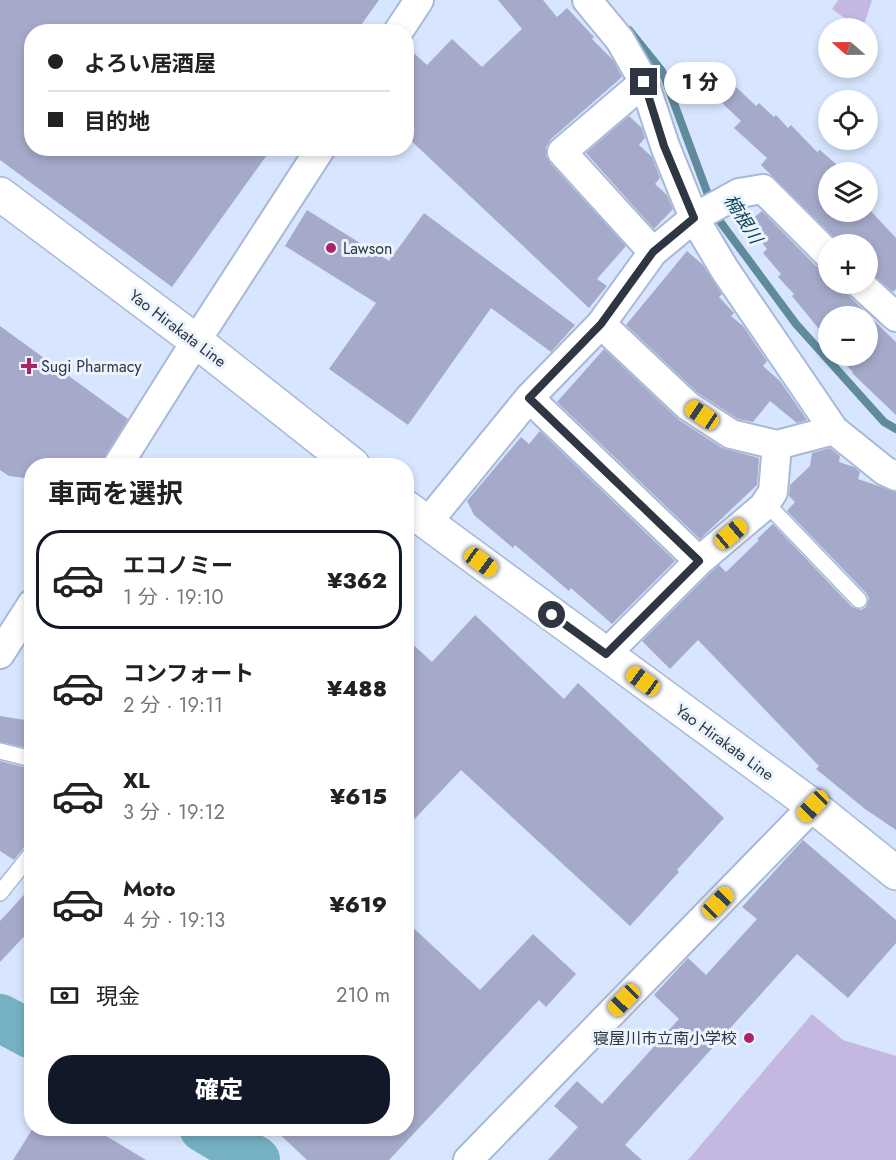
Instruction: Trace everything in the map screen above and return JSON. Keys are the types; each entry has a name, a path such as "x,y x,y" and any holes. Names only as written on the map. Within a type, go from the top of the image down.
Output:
{"main road":[{"name":"Yao Hirakata Line","path":"0,194 196,341 344,458"},
{"name":"Yao Hirakata Line","path":"417,515 813,806 896,873"}],"street":[{"path":"403,24 418,0"},
{"path":"587,0 620,40 644,82 664,146 725,270 834,430 885,471 896,476"},
{"path":"644,82 561,152 653,252"},
{"path":"122,458 316,156"},
{"path":"417,515 601,324 653,252 698,215 739,193 763,189 818,244"},
{"path":"871,294 896,317"},
{"path":"601,324 688,405 731,434 777,445 834,430"},
{"path":"529,398 699,561"},
{"path":"606,654 699,561 766,503 773,492 777,445"},
{"path":"0,654 24,616"},
{"path":"468,1160 813,806"}],"lane":[{"path":"766,503 859,600"},
{"path":"0,751 24,757"},
{"path":"0,893 24,863"},
{"path":"0,867 13,876"}],"shaded area":[{"path":"838,0 872,0 866,18 845,18 832,9"},
{"path":"812,1014 843,1040 896,1056 896,1160 688,1160"}],"building":[{"path":"0,0 379,0 362,24 24,24 24,156 266,156 172,287 0,160"},
{"path":"498,0 543,0 557,17 567,8 594,37 592,39 613,60 622,77 551,139 546,147 546,156 550,163 626,246 597,279 607,286 589,308 414,144 414,53 427,65 452,39 482,67 522,29"},
{"path":"734,85 756,106 759,103 774,117 776,115 788,128 791,125 817,152 820,150 834,162 818,162 818,221 761,165 767,158 734,128 741,121 719,100"},
{"path":"629,116 642,128 645,138 639,145 652,157 660,178 655,184 667,195 673,209 654,229 586,153"},
{"path":"307,210 389,261 424,213 575,325 551,352 491,308 408,425 329,369 376,303 285,246"},
{"path":"762,211 818,267 818,294 848,294 859,306 818,306 818,328 792,296 794,294 778,277 781,274 763,253 767,249 747,223"},
{"path":"878,219 896,238 896,289 893,292 878,279 878,234 831,234 819,222 878,222"},
{"path":"687,251 703,265 722,294 719,297 734,313 731,316 743,326 767,361 763,366 780,381 807,420 797,423 770,401 753,422 738,419 698,393 626,325"},
{"path":"878,324 896,342 896,415 852,373 847,366 878,366"},
{"path":"0,326 128,419 104,458 24,458 24,478 9,476 0,470"},
{"path":"604,349 679,420 722,448 759,458 757,485 700,539 557,402"},
{"path":"540,431 675,561 612,624 571,588 569,591 515,545 513,548 474,515 467,501 521,437 529,444"},
{"path":"830,448 840,456 839,462 854,467 860,472 858,479 896,492 896,830 865,809 816,769 819,766 698,640 670,669 642,641 710,573 719,565 726,572 773,524 852,607 861,610 866,607 869,598 866,593 787,511 795,502 789,496 790,485 810,466 812,453"},
{"path":"475,615 564,699 578,683 724,818 630,926 461,770 414,820 414,645 432,662"},
{"path":"0,716 24,720 24,747 0,742"},
{"path":"0,761 24,767 24,847 14,860 0,851"},
{"path":"803,840 896,920 896,943 848,998 797,954 625,1145 642,1160 548,1160 578,1127 554,1106 577,1081 602,1104 679,1019 654,995 688,958 706,975 757,919 742,907"},
{"path":"24,895 24,936 0,962 0,921"},
{"path":"414,928 480,990 533,934 576,974 546,1007 539,1000 414,1133"},
{"path":"28,1136 106,1136 146,1160 13,1160"},
{"path":"282,1136 412,1136 389,1160 307,1160"}],"waterway":[{"name":"楠根川","path":"629,30 662,71 716,216 796,324 884,422 896,429"},
{"path":"0,1018 24,1031"},
{"path":"216,1136 256,1160"}],"place":[{"name":"Lawson","path":"331,248"},
{"name":"Sugi Pharmacy","path":"29,366"},
{"name":"寝屋川市立南小学校","path":"749,1038"}],"route":[{"path":"552,615 606,654 699,561 529,398 601,324 653,252 694,218 664,146 644,82"}]}
